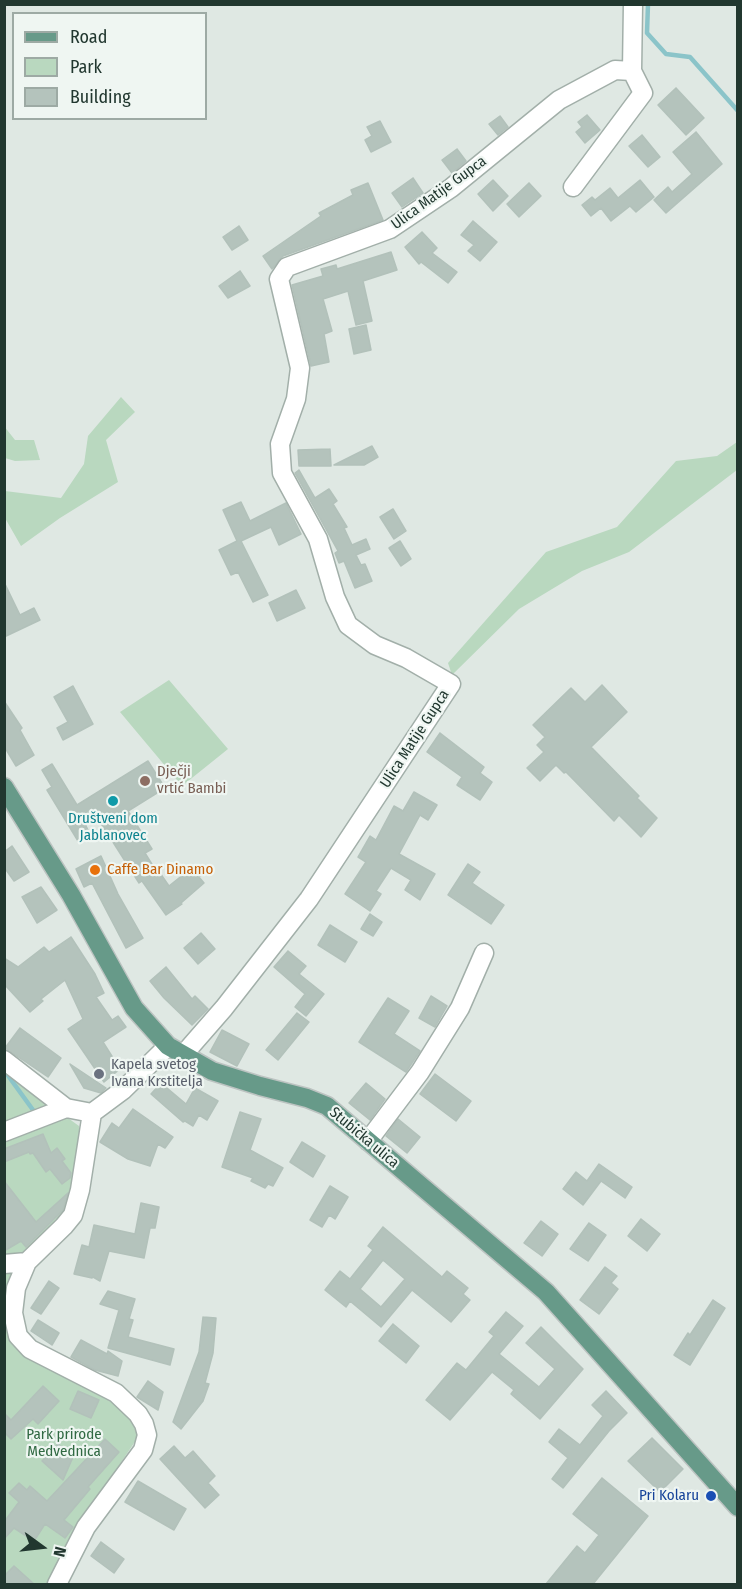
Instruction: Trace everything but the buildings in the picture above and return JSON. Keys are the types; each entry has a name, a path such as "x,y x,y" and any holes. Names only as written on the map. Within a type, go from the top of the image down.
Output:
{"main road":[{"name":"Stubička ulica","path":"4,787 71,895 134,1008 175,1050 212,1071 307,1098 327,1106 546,1292 738,1507"}],"street":[{"path":"573,187 643,93 632,71 633,4"},
{"name":"Ulica Matije Gupca","path":"175,1050 224,1008 309,899 451,684 406,658 375,645 348,625 335,597 318,539 282,473 280,444 296,399 300,368 279,279 287,267 390,229 451,188 558,100 615,70 632,71"},
{"path":"368,1140 431,1054 460,1008 484,953"},
{"path":"57,1584 86,1527 143,1450 147,1435 138,1414 116,1393 30,1349 18,1336 13,1313 16,1288 27,1262 73,1215 80,1190 92,1113 175,1050"},
{"path":"4,1060 66,1108 92,1113"},
{"path":"4,1132 66,1108"},
{"path":"4,1264 27,1262"}],"green space":[{"path":"121,397 135,412 106,440 118,482 60,518 21,546 5,518 5,491 61,498 84,464 88,436"},
{"path":"4,426 15,440 34,440 40,460 15,461 5,458"},
{"path":"737,442 737,470 629,552 582,571 519,609 452,675 448,663 546,552 617,527 676,461 717,456"},
{"path":"169,680 228,749 182,786 120,712"},
{"name":"Park prirode Medvednica","path":"4,1072 79,1126 79,1155 69,1202 61,1218 50,1230 19,1256 7,1306 8,1334 28,1357 117,1405 132,1422 138,1437 74,1533 52,1584 5,1584"}],"waterway":[{"path":"648,4 647,33 666,54 690,57 738,111"},
{"path":"4,1070 33,1110"}],"place":[{"name":"Dječji vrtić Bambi","path":"145,781"},
{"name":"Društveni dom Jablanovec","path":"113,801"},
{"name":"Caffe Bar Dinamo","path":"95,870"},
{"name":"Kapela svetog Ivana Krstitelja","path":"99,1074"},
{"name":"Pri Kolaru","path":"711,1496"}]}
